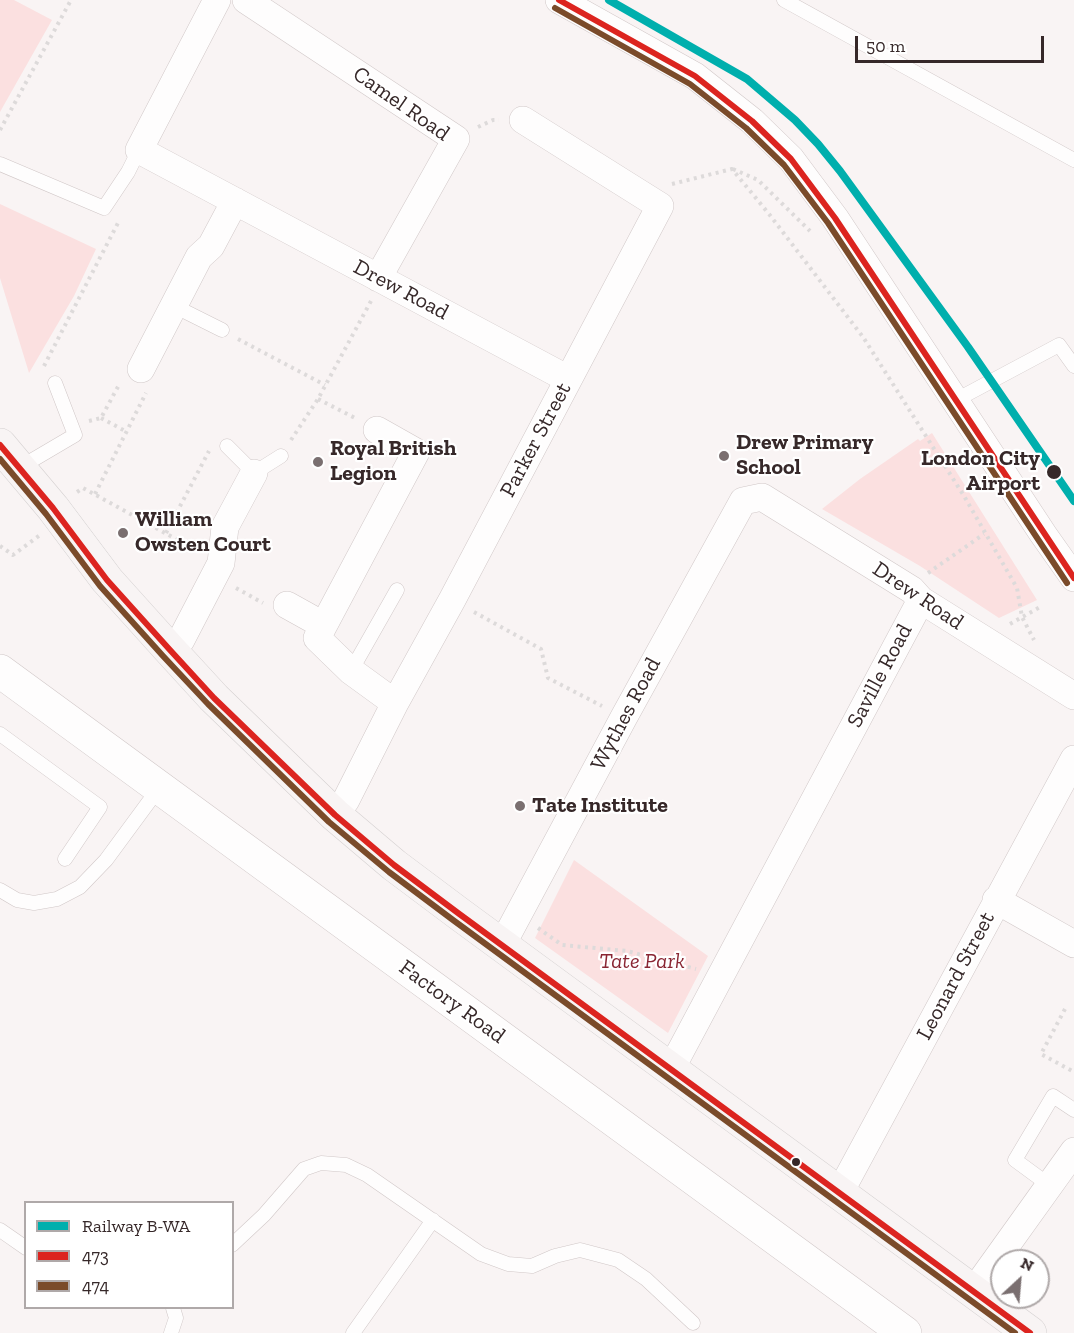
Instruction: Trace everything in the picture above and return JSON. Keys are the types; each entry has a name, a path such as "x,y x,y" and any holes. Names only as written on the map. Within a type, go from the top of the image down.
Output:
{"main road":[{"path":"10,457 48,520 107,580 214,698 335,815 394,865 1030,1333"}],"street":[{"path":"139,150 217,0"},
{"name":"Camel Road","path":"246,0 456,139 380,279"},
{"path":"559,0 696,76 736,107 791,159 825,203 1074,578"},
{"path":"523,120 660,206"},
{"name":"Drew Road","path":"139,150 568,379"},
{"path":"139,376 199,257 211,246 235,201"},
{"name":"Parker Street","path":"335,815 346,800 660,206"},
{"path":"377,430 416,452 316,638 351,671 395,704"},
{"path":"170,650 181,640 217,570 225,527 254,473"},
{"name":"Drew Road","path":"762,497 1074,696"},
{"name":"Wythes Road","path":"502,945 743,501 762,497"},
{"name":"Saville Road","path":"671,1069 916,595"},
{"path":"287,605 322,625"},
{"name":"Factory Road","path":"0,671 904,1333"},
{"name":"Leonard Street","path":"838,1193 1074,759"},
{"path":"996,900 1074,944"},
{"path":"974,1292 1074,1151"}],"lane":[{"path":"784,0 1074,160"},
{"path":"0,164 104,208 139,150"},
{"path":"174,306 222,330"},
{"path":"956,400 1059,345"},
{"path":"1059,345 1074,354"},
{"path":"1059,345 1074,366"},
{"path":"10,457 75,435 55,383"},
{"path":"227,446 254,473 281,456"},
{"path":"351,671 397,590"},
{"path":"0,734 100,807 65,859"},
{"path":"0,890 17,900 34,903 57,899 80,887 106,860 159,788"},
{"path":"1049,1185 1015,1160 1053,1096 1074,1110"},
{"path":"234,1243 264,1215 304,1169 321,1163 346,1165 367,1174 481,1254 508,1264 532,1266 555,1256 580,1250 618,1260 646,1279 693,1323"},
{"path":"353,1333 433,1221"},
{"path":"0,1230 24,1247"},
{"path":"171,1333 176,1318 173,1309"}],"path":[{"path":"0,130 70,0"},
{"path":"456,139 493,120 523,120"},
{"path":"732,169 863,337 958,486 1017,588 1022,617 1040,607"},
{"path":"660,206 672,183 732,169 758,180 816,238"},
{"path":"55,383 39,375 123,213"},
{"path":"281,456 326,385 380,279"},
{"path":"222,330 326,385"},
{"path":"71,426 101,418 139,376"},
{"path":"94,494 127,432 139,376"},
{"path":"318,399 377,430"},
{"path":"101,418 127,432"},
{"path":"0,546 13,555 83,488 279,611 287,605"},
{"path":"916,595 920,578 984,534"},
{"path":"452,600 541,649 548,678 624,717"},
{"path":"534,926 562,945 627,951 704,972"},
{"path":"1065,1009 1041,1054 1074,1072"}],"green space":[{"path":"0,0 14,0 52,20 0,112"},
{"path":"0,204 96,249 74,296 29,373 0,278"},
{"path":"932,433 1037,600 999,618 920,566 822,509 860,479 918,439 920,441"},
{"name":"Tate Park","path":"574,860 708,956 668,1033 535,938"}],"rail line":[{"name":"B-WA","path":"609,0 747,79 795,120 818,144 968,347 1074,501"}],"transit line":[{"name":"473","path":"559,0 695,76 752,121 791,159 835,218 1074,578"},
{"name":"474","path":"555,8 690,84 746,128 784,165 828,223 1067,583"},
{"name":"473","path":"0,445 53,508 107,580 170,650 214,698 335,815 394,865 458,913 1030,1333"},
{"name":"474","path":"0,459 46,514 100,586 163,656 208,704 329,822 389,872 453,920 1015,1333"}],"place":[{"name":"Drew Primary School","path":"724,456"},
{"name":"Royal British Legion","path":"318,462"},
{"name":"London City Airport","path":"1054,472"},
{"name":"William Owsten Court","path":"123,533"},
{"name":"Tate Institute","path":"520,806"}]}
